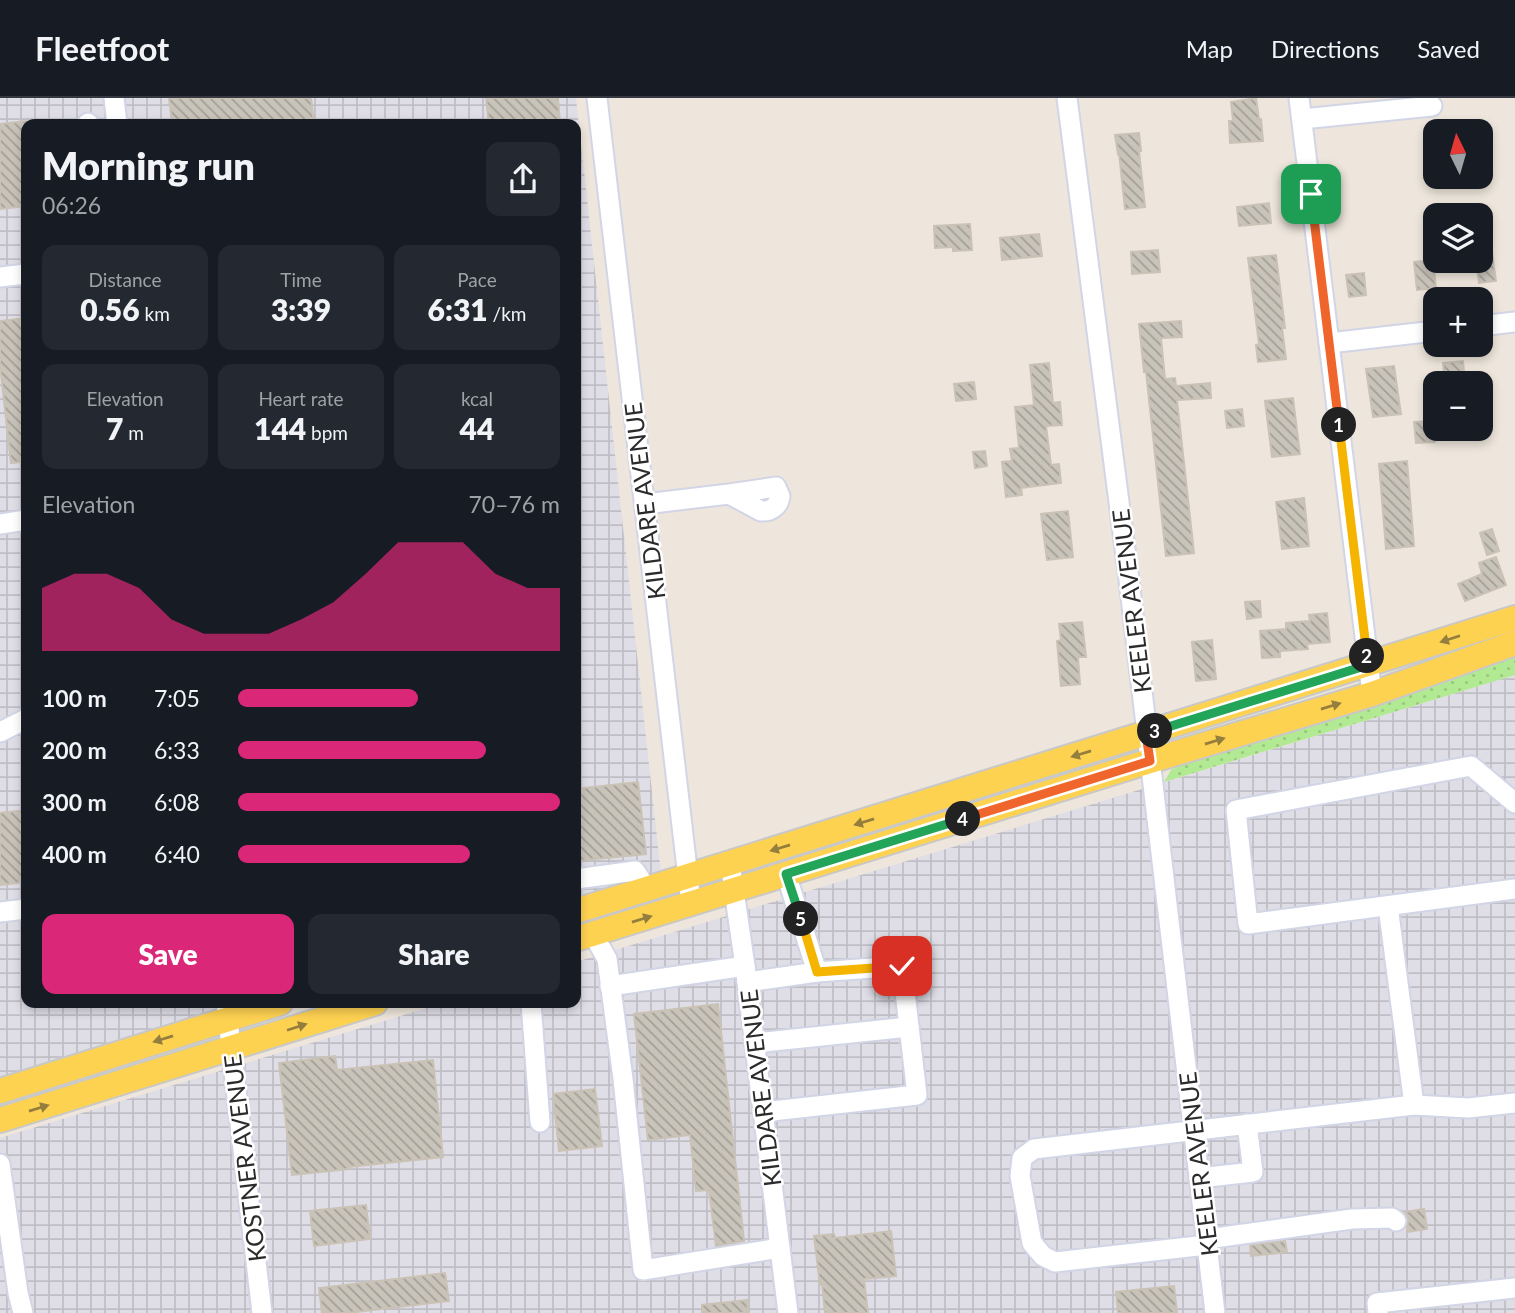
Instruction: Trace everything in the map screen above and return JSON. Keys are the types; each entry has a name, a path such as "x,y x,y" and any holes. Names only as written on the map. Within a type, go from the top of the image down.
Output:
{"main road":[{"path":"581,909 1515,618"},
{"path":"584,937 1372,694 1515,643"},
{"path":"0,1091 228,1011 248,1008"},
{"path":"0,1120 359,1008"}],"street":[{"path":"114,98 116,119"},
{"name":"KILDARE AVENUE","path":"597,98 691,903"},
{"name":"KEELER AVENUE","path":"1067,98 1129,580 1215,1313"},
{"path":"1299,98 1372,694"},
{"path":"1302,119 1432,106"},
{"path":"0,277 21,275"},
{"path":"1493,325 1515,322"},
{"path":"1329,344 1423,332"},
{"path":"645,504 729,495"},
{"path":"0,524 21,521"},
{"path":"0,732 21,722"},
{"path":"1515,803 1471,766 1236,810 1248,924 1515,889"},
{"name":"KILDARE AVENUE","path":"730,863 788,1313"},
{"path":"581,878 635,871 647,889"},
{"path":"786,874 817,972"},
{"path":"1388,906 1414,1105"},
{"path":"0,912 21,910"},
{"path":"584,937 607,959 643,1270 780,1248"},
{"path":"610,986 746,974 902,966 917,1095 763,1112"},
{"path":"531,1008 540,1122"},
{"name":"KOSTNER AVENUE","path":"228,1011 262,1313"},
{"path":"755,1043 909,1027"},
{"path":"1396,1221 1392,1218 1352,1219 1055,1262 1043,1256 1032,1243 1020,1176 1023,1158 1034,1149 1414,1105 1468,1108 1515,1104"},
{"path":"1199,1178 1253,1172 1247,1124"},
{"path":"0,1164 23,1313"},
{"path":"1378,1313 1377,1303 1515,1288"}],"shaded area":[{"path":"0,98 576,98 578,119 21,119 21,1008 227,1008 0,1077"},
{"path":"581,144 661,874 581,898"},
{"path":"1515,675 1515,1313 0,1313 0,1138 427,1008 581,1008 581,960"}],"green space":[{"path":"1515,656 1515,675 1164,782 1171,770 1186,763"}],"building":[{"path":"169,98 311,98 313,119 171,119"},
{"path":"486,98 558,98 560,119 488,119"},
{"path":"1256,98 1263,141 1230,143 1229,121 1233,121 1231,102"},
{"path":"21,122 21,207 0,209 0,124"},
{"path":"1139,133 1145,207 1125,209 1115,135"},
{"path":"1269,203 1271,223 1239,226 1237,207"},
{"path":"970,224 972,250 935,248 934,226"},
{"path":"1039,234 1042,256 1002,260 1000,238"},
{"path":"1158,250 1160,272 1132,274 1131,252"},
{"path":"1276,255 1286,359 1258,362 1256,345 1259,344 1248,258"},
{"path":"1493,260 1496,281 1479,283 1478,273 1493,273"},
{"path":"1423,261 1423,273 1434,273 1436,287 1417,290 1414,262"},
{"path":"1364,273 1366,295 1349,297 1346,275"},
{"path":"21,319 21,462 11,463 0,365 0,321"},
{"path":"1181,321 1182,337 1161,338 1165,379 1175,378 1176,386 1210,383 1211,398 1177,400 1194,553 1166,556 1139,324"},
{"path":"1463,361 1464,371 1444,371 1443,363"},
{"path":"1049,363 1053,403 1060,402 1062,425 1046,426 1051,465 1059,464 1061,483 1021,488 1022,495 1006,497 1002,462 1012,461 1010,449 1019,448 1015,407 1034,405 1030,365"},
{"path":"1394,366 1401,414 1373,417 1366,369"},
{"path":"974,382 976,399 956,401 954,384"},
{"path":"1293,398 1300,454 1272,457 1265,401"},
{"path":"1242,409 1244,426 1227,428 1225,411"},
{"path":"1414,422 1423,422 1423,441 1435,442 1416,443"},
{"path":"985,451 987,466 975,468 973,452"},
{"path":"1407,461 1414,546 1386,549 1379,464"},
{"path":"1304,498 1309,546 1282,549 1276,502"},
{"path":"1068,511 1073,557 1047,560 1041,514"},
{"path":"1492,529 1499,551 1487,555 1480,533"},
{"path":"1496,557 1506,585 1465,601 1458,584 1482,574 1479,563"},
{"path":"1260,601 1261,617 1247,619 1245,602"},
{"path":"1327,613 1330,642 1307,644 1308,649 1280,651 1280,657 1262,658 1260,631 1286,629 1286,623 1310,621 1309,615"},
{"path":"1082,622 1086,657 1078,657 1080,684 1061,686 1057,641 1061,640 1059,624"},
{"path":"1212,640 1216,679 1196,681 1192,642"},
{"path":"638,782 646,854 581,860 581,788"},
{"path":"21,811 21,883 0,885 0,813"},
{"path":"718,1004 744,1241 716,1246 709,1190 696,1191 690,1135 648,1140 634,1014"},
{"path":"335,1056 337,1070 433,1060 443,1157 292,1175 279,1063"},
{"path":"595,1089 602,1146 559,1151 553,1094"},
{"path":"366,1205 370,1239 314,1246 310,1211"},
{"path":"1424,1209 1427,1229 1407,1232 1405,1212"},
{"path":"891,1231 896,1276 864,1279 868,1313 825,1313 814,1236 834,1234 835,1238"},
{"path":"1285,1241 1287,1252 1251,1256 1250,1245"},
{"path":"445,1273 449,1301 348,1313 322,1313 319,1288"},
{"path":"1174,1286 1177,1313 1118,1313 1116,1292"},
{"path":"747,1300 748,1313 702,1313 702,1305"}],"route":[{"path":"902,966 817,972 786,874 1150,761 1146,734 1368,665 1311,194"}]}
